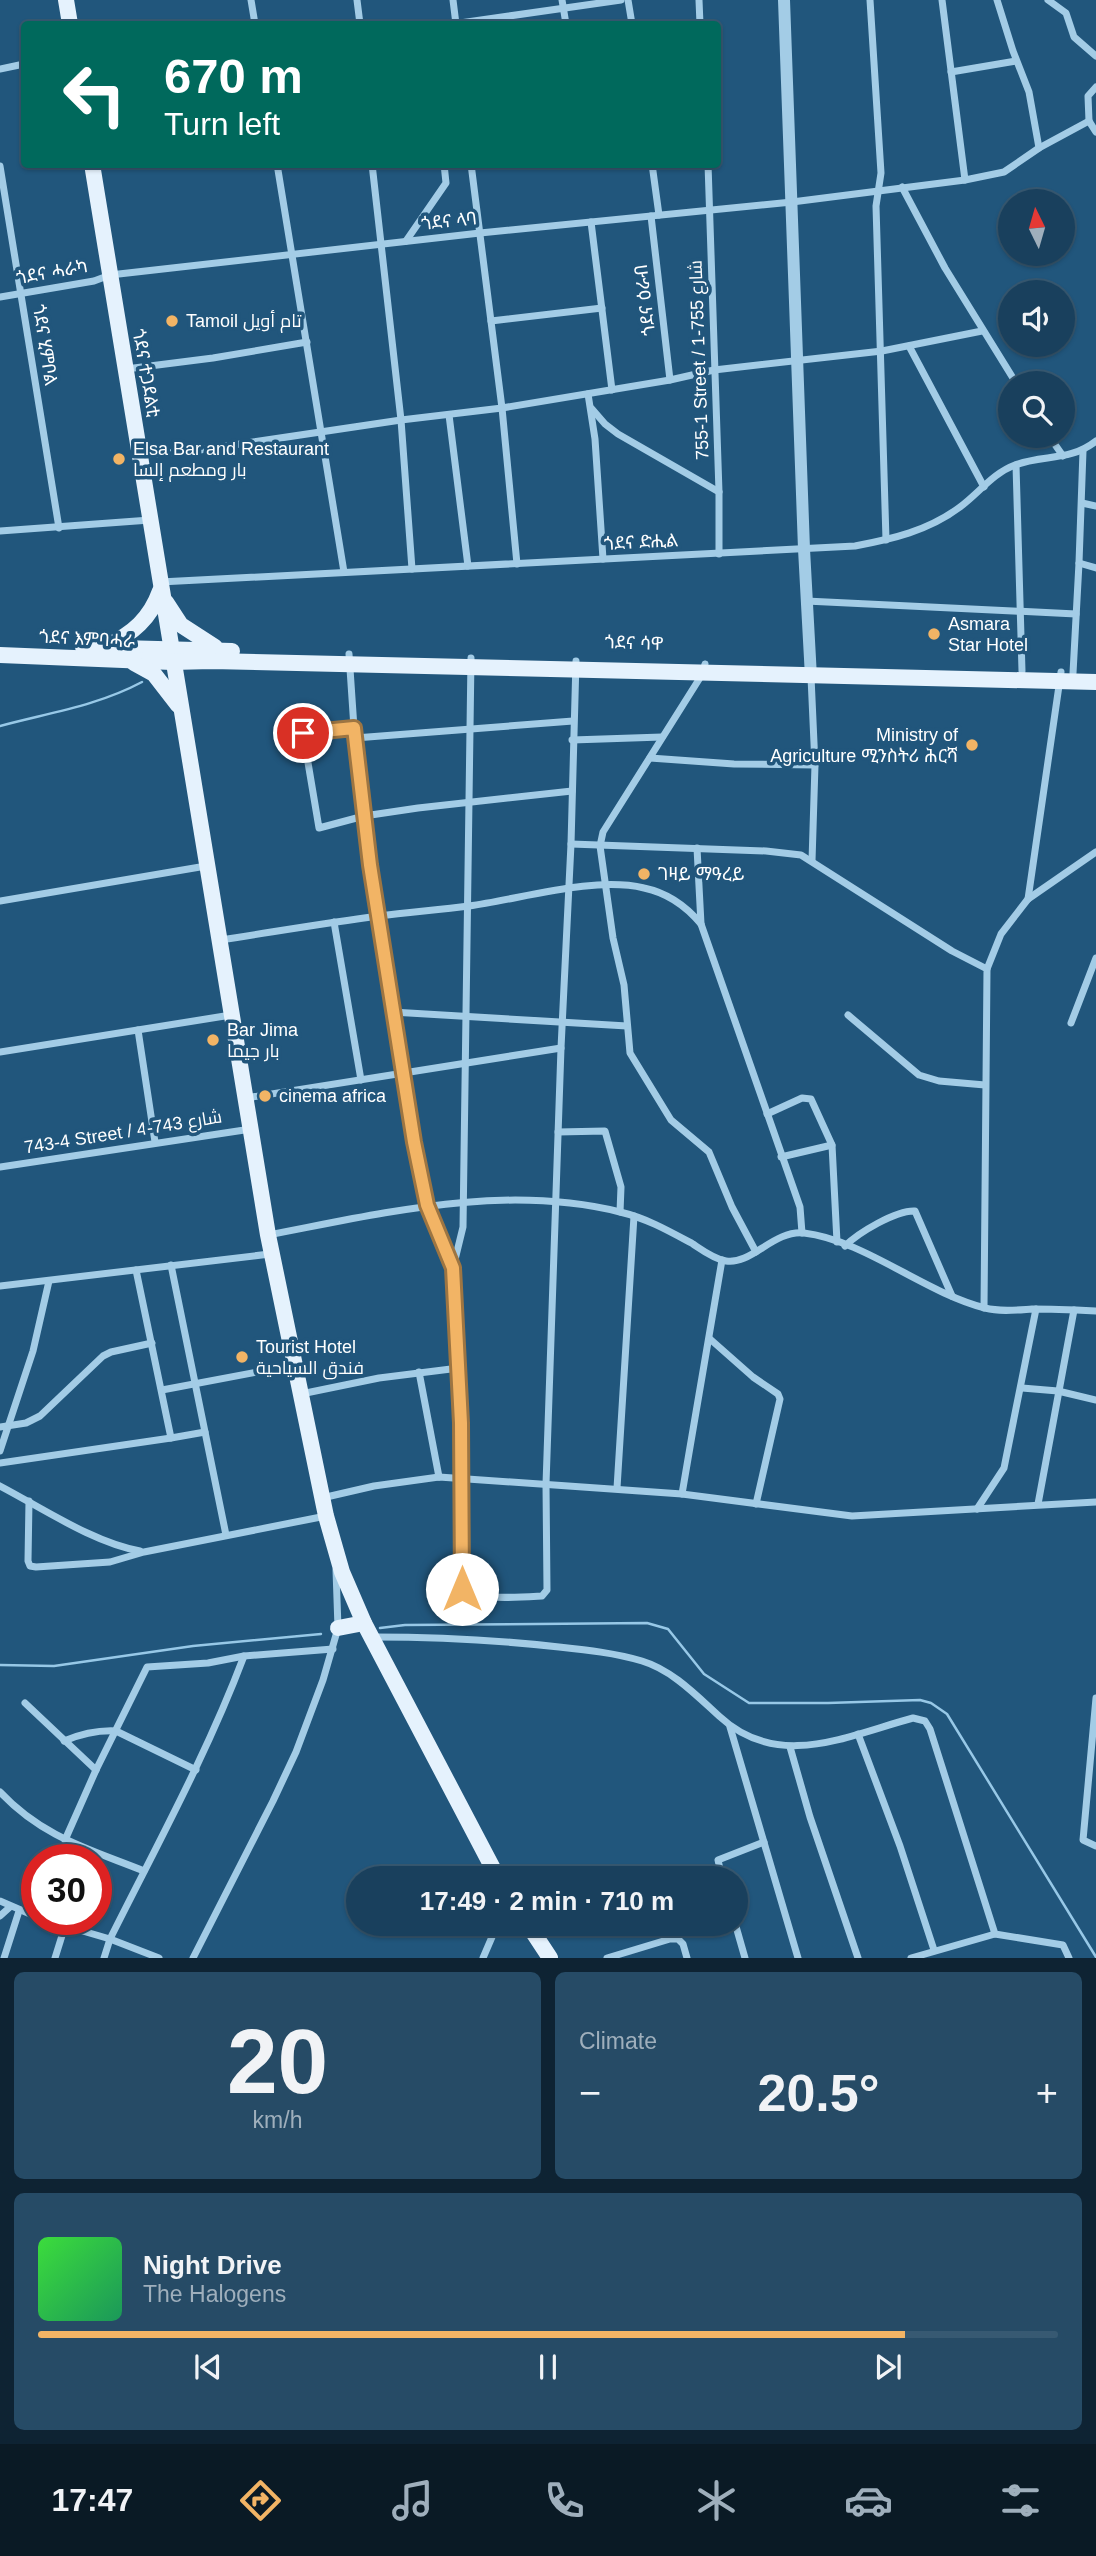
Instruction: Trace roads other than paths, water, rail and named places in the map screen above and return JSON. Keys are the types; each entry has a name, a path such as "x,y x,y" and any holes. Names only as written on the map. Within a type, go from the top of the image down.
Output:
{"main road":[{"path":"66,0 70,21"},
{"name":"ጎደና ተጋደልቲ","path":"93,168 271,1254 326,1516 335,1549 368,1630 492,1866"},
{"path":"104,648 127,636 142,623 155,606 161,589"},
{"path":"161,589 181,625 216,656 189,671 179,704"},
{"name":"ጎደና እምባሓራ","path":"0,644 104,648 171,655"},
{"name":"ጎደና እምባሓራ","path":"0,655 129,660 171,655"},
{"name":"ጎደና ሳዋ","path":"171,655 811,671 1065,675 1096,673"},
{"path":"129,660 154,674 179,704"},
{"name":"ጎደና ሳዋ","path":"811,671 1022,671 1065,675 1096,682"},
{"path":"338,1628 368,1630"},
{"path":"536,1936 550,1958"}],"street":[{"path":"251,0 254,21"},
{"path":"357,0 360,21"},
{"path":"453,0 455,21"},
{"path":"471,21 563,4 621,0"},
{"path":"628,0 632,21"},
{"path":"699,0 700,21"},
{"path":"783,0 806,601 815,765 812,861"},
{"path":"870,0 881,173 876,206 886,540"},
{"path":"942,0 965,180"},
{"path":"997,0 1029,92 1040,148"},
{"path":"1048,0 1066,13 1074,37 1096,56"},
{"path":"951,72 1016,61"},
{"path":"0,69 21,65"},
{"path":"1096,87 1088,96 1089,121 1096,132"},
{"name":"ጎደና ላባ","path":"110,275 480,233 792,202 965,180 1004,172 1089,121"},
{"name":"ጎደና ሂምቦል","path":"0,166 59,528"},
{"path":"278,168 344,572"},
{"path":"372,168 401,420 412,569"},
{"path":"406,241 446,183 444,168"},
{"path":"472,168 502,408 517,564"},
{"name":"ጎደና ዕራብ","path":"652,168 670,380"},
{"name":"755-1 Street / شارع 755-1","path":"708,168 719,554"},
{"path":"902,187 982,331 1008,371"},
{"path":"591,222 612,390"},
{"name":"ጎደና ሓራካ","path":"0,297 94,281 110,275"},
{"path":"491,321 602,308"},
{"path":"141,455 193,451 502,408 714,370 882,351 982,331"},
{"path":"126,369 191,362 307,342"},
{"path":"909,346 984,487"},
{"path":"588,394 592,408 603,559"},
{"path":"592,408 618,434 719,492"},
{"path":"449,415 468,566"},
{"name":"ጎደና ድሒል","path":"161,589 344,572 855,546 918,531 946,517 1016,465 1083,451 1096,441"},
{"path":"1057,448 1063,456"},
{"path":"1028,899 1076,614 1083,451"},
{"path":"1016,465 1022,671"},
{"path":"1082,503 1096,506"},
{"path":"0,531 150,520"},
{"path":"1079,563 1096,568"},
{"path":"806,601 1076,614"},
{"path":"350,660 364,817 402,1075 427,1205 453,1268"},
{"path":"471,663 464,1202 463,1227 453,1268 459,1368 462,1589 468,1594 489,1596 545,1594 548,1554 546,1484 576,666"},
{"path":"704,668 604,828 600,846 613,938 624,985 626,1026 634,1061 671,1121 709,1152 736,1217 756,1252"},
{"path":"355,738 573,721"},
{"path":"354,728 306,731 302,736 319,828 364,817 469,801 572,791"},
{"path":"572,740 662,737"},
{"path":"650,758 815,765"},
{"path":"571,844 790,852 812,861 952,951 987,969"},
{"path":"697,848 701,924 800,1207 802,1233"},
{"path":"984,1308 987,969 1001,934 1028,899 1096,852"},
{"path":"0,901 208,865"},
{"path":"220,940 607,885 645,888 660,893 680,902 701,924"},
{"path":"334,922 361,1080"},
{"path":"1071,1023 1096,958"},
{"path":"392,1012 626,1026"},
{"path":"0,1052 232,1015"},
{"path":"848,1015 919,1075 939,1081 985,1085"},
{"path":"138,1030 155,1142"},
{"path":"246,1098 561,1048"},
{"path":"768,1114 802,1098 811,1099 832,1145 841,1244"},
{"name":"743-4 Street / شارع 743-4","path":"0,1167 251,1129"},
{"path":"558,1132 605,1131 621,1187 620,1212"},
{"path":"781,1157 832,1145"},
{"path":"268,1235 427,1205 464,1202 556,1202 634,1216 722,1260 737,1260 756,1252 775,1238 802,1233 841,1244 952,1296 984,1308 1096,1311"},
{"path":"841,1244 899,1214 915,1211 952,1296"},
{"path":"617,1488 634,1216"},
{"path":"0,1286 271,1254"},
{"path":"682,1494 722,1260"},
{"path":"171,1265 226,1535"},
{"path":"136,1270 171,1438"},
{"path":"0,1451 4,1427 33,1351 49,1281"},
{"path":"977,1509 1004,1468 1036,1309"},
{"path":"1038,1504 1074,1310"},
{"path":"710,1339 753,1377 778,1394 780,1399 757,1504"},
{"path":"4,1427 26,1423 40,1416 103,1356 152,1343"},
{"path":"162,1390 294,1365"},
{"path":"300,1394 419,1372 459,1368"},
{"path":"419,1372 439,1477"},
{"path":"1022,1388 1058,1391 1096,1400"},
{"path":"0,1462 205,1432"},
{"path":"322,1498 374,1486 439,1477 682,1494 852,1516 1096,1502"},
{"path":"0,1486 105,1540 123,1548 144,1552"},
{"path":"29,1501 30,1566 95,1564 326,1516"},
{"path":"193,1958 296,1752 333,1649 338,1628 335,1549"},
{"path":"368,1630 531,1644 601,1652 643,1661 679,1681 730,1726 765,1744 790,1747 858,1734 914,1718 925,1721 930,1729 995,1934"},
{"path":"65,1840 147,1667 333,1649"},
{"path":"104,1958 110,1939 196,1770 244,1656"},
{"path":"1096,1699 1083,1840 1096,1846"},
{"path":"25,1703 96,1770"},
{"path":"730,1726 798,1958"},
{"path":"64,1741 80,1734 101,1730 116,1731 196,1770"},
{"path":"858,1734 901,1846 934,1950"},
{"path":"790,1747 810,1817 858,1958"},
{"path":"2,1797 40,1827 65,1840 144,1871"},
{"path":"719,1866 718,1860 764,1842"},
{"path":"0,1901 19,1911 4,1958"},
{"path":"0,1916 10,1907"},
{"path":"911,1958 995,1934 1063,1945 1069,1958"},
{"path":"55,1958 62,1935"},
{"path":"96,1935 159,1958"},
{"path":"483,1958 492,1936"},
{"path":"739,1936 745,1958"},
{"path":"607,1958 678,1939 683,1944 687,1958"}],"waterway":[{"path":"0,726 90,703 142,682"},
{"path":"380,1628 405,1625 647,1623 668,1629 704,1674 749,1703 920,1700 931,1703 947,1714 1096,1957"},
{"path":"0,1665 54,1666 193,1646 321,1634"}],"place":[{"name":"Tamoil تام أويل","path":"172,321"},
{"name":"Elsa Bar and Restaurant بار ومطعم إلسا","path":"119,459"},
{"name":"Asmara Star Hotel","path":"934,634"},
{"name":"Ministry of Agriculture ሚንስትሪ ሕርሻ","path":"972,745"},
{"name":"ገዛይ ማዓረይ","path":"644,874"},
{"name":"Bar Jima بار جيما","path":"213,1040"},
{"name":"cinema africa","path":"265,1096"},
{"name":"Tourist Hotel فندق السياحية","path":"242,1357"}]}
